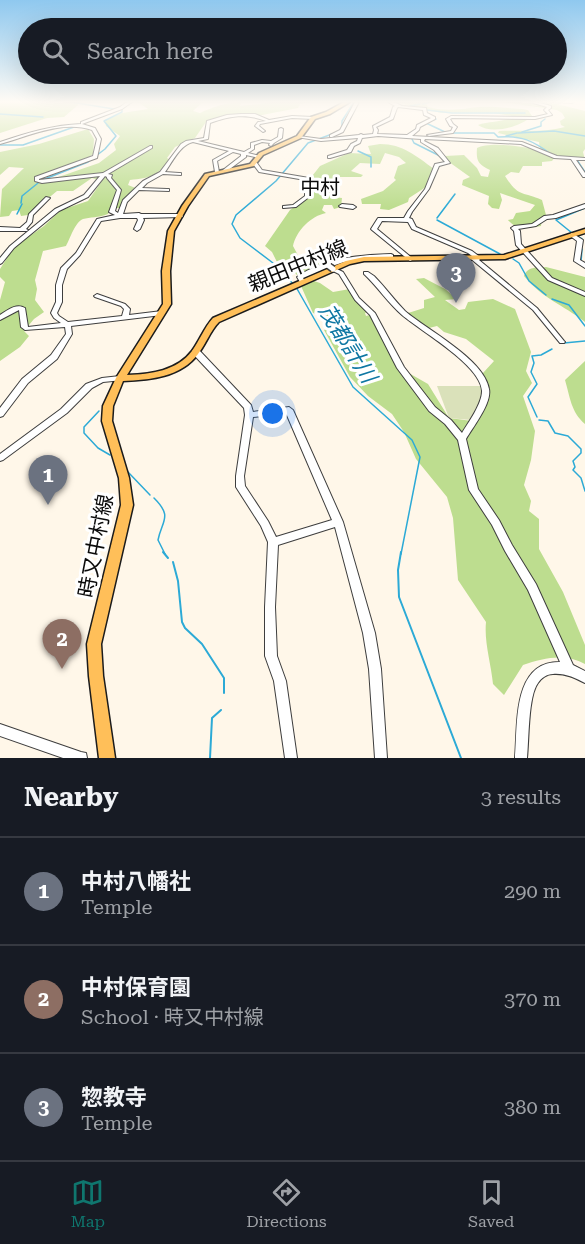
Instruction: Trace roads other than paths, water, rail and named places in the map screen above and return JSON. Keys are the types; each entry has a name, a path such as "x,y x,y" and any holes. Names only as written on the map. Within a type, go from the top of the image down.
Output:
{"main road":[{"path":"213,173 256,160 271,146 298,137"},
{"name":"時又中村線","path":"107,758 94,644 127,505 124,478 107,421 110,397 162,313 168,298 166,271 171,231 201,182 213,173"},
{"name":"親田中村線","path":"120,378 147,377 167,372 181,365 196,352 208,329 216,320 348,262 505,257 585,231"}],"street":[{"path":"0,143 19,137"},
{"path":"97,137 96,154 90,160 37,178 37,181 42,183 104,174 110,176 119,190 112,212 121,218"},
{"path":"193,142 206,137"},
{"path":"213,173 244,155 253,148 252,144 262,141 271,146 280,137"},
{"path":"302,137 343,137"},
{"path":"330,157 349,151 352,145 359,142 360,137"},
{"path":"415,137 522,143 550,155 585,159"},
{"path":"406,220 410,209 426,190 437,165 448,163 436,149 422,141 423,138"},
{"path":"121,218 125,201 145,182 162,173 187,141 244,155 256,160 260,170 307,180 307,197 294,206 285,207"},
{"path":"0,262 12,247 60,208 86,196 104,174 150,147"},
{"path":"213,173 215,160 231,152"},
{"path":"573,159 585,176"},
{"path":"162,173 179,174"},
{"path":"139,189 167,190"},
{"path":"21,230 48,198"},
{"path":"41,206 60,208"},
{"path":"342,206 353,207"},
{"path":"585,206 554,217 546,217 534,225 514,228 517,231 518,244 550,279 585,294"},
{"path":"69,325 56,317 54,313 59,302 59,285 64,268 78,254 99,220 139,215 180,216"},
{"path":"137,229 141,220 139,215"},
{"path":"410,259 374,229 380,219 410,220 414,228 471,252 535,309 562,342"},
{"path":"0,229 33,231"},
{"path":"572,235 580,240 582,248 577,261 585,266"},
{"path":"334,253 338,244"},
{"path":"299,282 300,278 329,266 361,257 391,256"},
{"path":"329,266 340,273 357,299 373,314 387,337 400,368 432,409 448,422 462,439 474,490 496,523 532,587 568,668"},
{"path":"366,273 383,288 405,314 467,363 484,382 485,398 462,439"},
{"path":"97,296 123,304 127,309 125,318"},
{"path":"0,318 19,307 22,308 22,320 27,329 162,313"},
{"path":"0,414 25,381 54,357 69,334 69,325"},
{"path":"196,352 248,407 249,415 240,476 241,488 265,524 273,542 270,607 271,656 280,681 291,758"},
{"path":"0,458 64,411 92,383 120,378"},
{"path":"249,415 289,410 338,522 369,633 375,669 381,758"},
{"path":"273,542 338,522"},
{"path":"521,758 530,687 539,672 551,668 568,668 585,677"},
{"path":"0,730 81,758"}],"waterway":[{"path":"0,145 23,145 45,137"},
{"path":"42,180 88,162 105,149 115,137"},
{"name":"茂都計川","path":"323,137 308,143 276,181 236,215 232,224 240,238 273,263 296,287 353,387 412,440 420,457 401,554"},
{"path":"512,137 533,142 551,154"},
{"path":"412,139 414,143 440,156"},
{"path":"358,151 371,157 371,167"},
{"path":"577,160 585,172"},
{"path":"21,203 22,196 38,183"},
{"path":"437,218 455,194"},
{"path":"17,214 22,204"},
{"path":"572,233 556,220 585,208"},
{"path":"437,220 500,254"},
{"path":"577,236 582,239"},
{"path":"582,249 581,262 585,264"},
{"path":"513,259 519,263 529,281 546,295"},
{"path":"552,299 569,305 585,326"},
{"path":"564,343 585,341"},
{"path":"537,417 528,397 537,384 531,372 534,363 532,356 541,355 552,349"},
{"path":"99,411 84,427 84,433 98,448 110,455"},
{"path":"539,420 548,421 555,433 568,436 581,449 581,453 573,461 575,467 573,470 581,478 585,491"},
{"path":"128,472 150,495"},
{"path":"154,498 165,514 158,540 165,554"},
{"path":"163,552 168,558"},
{"name":"茂都計川","path":"401,552 398,570 399,597 461,758"},
{"path":"173,562 178,581 182,622 185,628 202,644 224,678 224,693"},
{"path":"210,758 212,718 221,710"}],"place":[{"name":"惣教寺","path":"456,303"},
{"name":"中村八幡社","path":"48,505"},
{"name":"中村保育園","path":"62,669"}],"district":[{"name":"中村","path":"320,187"}]}
